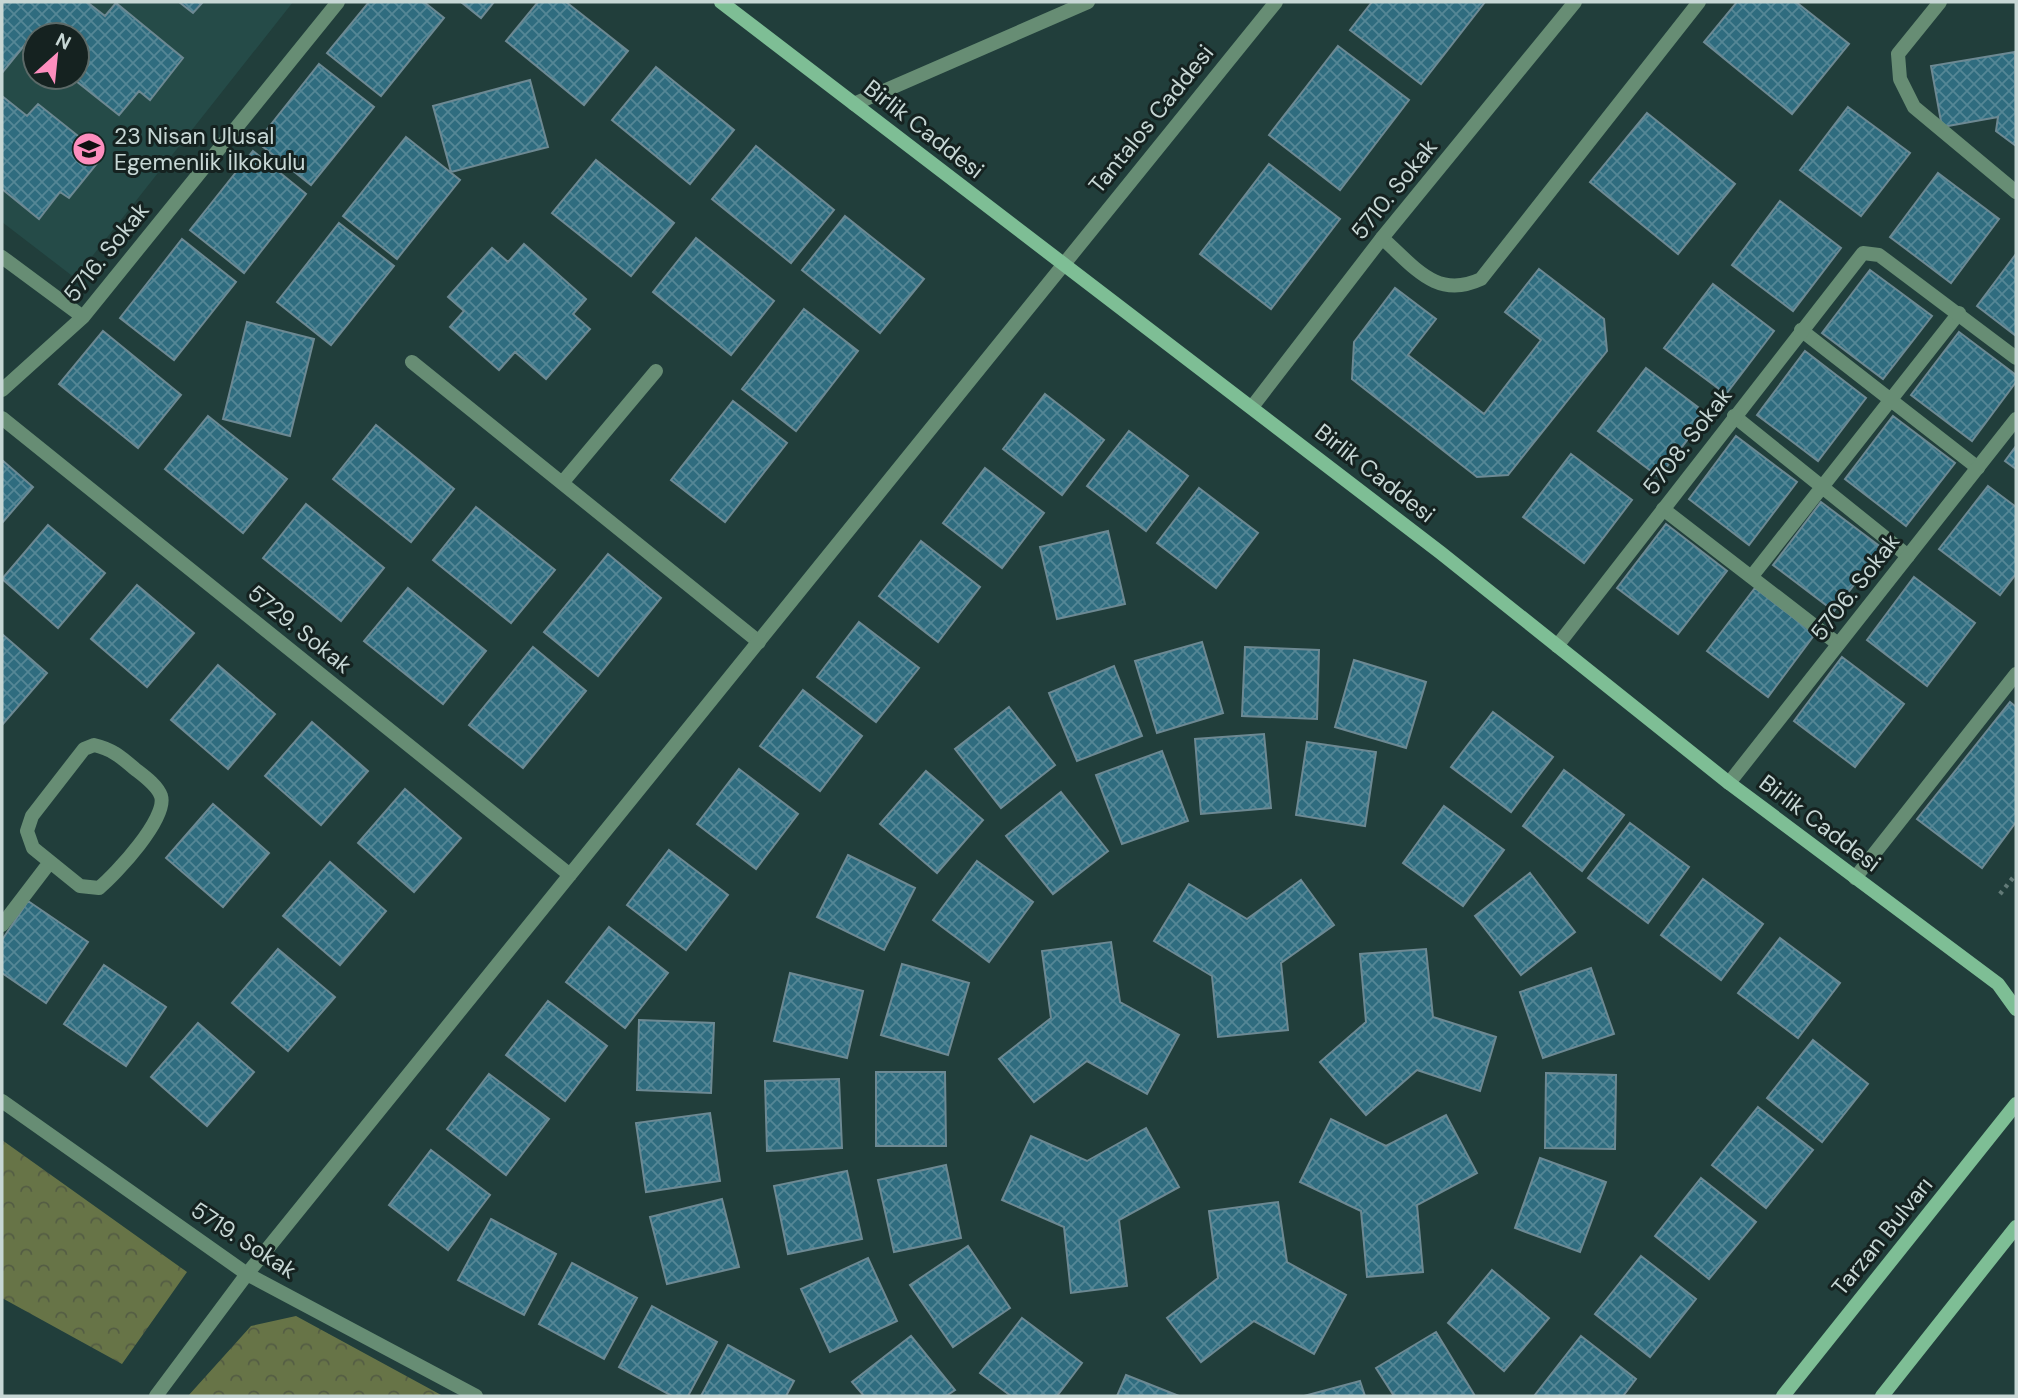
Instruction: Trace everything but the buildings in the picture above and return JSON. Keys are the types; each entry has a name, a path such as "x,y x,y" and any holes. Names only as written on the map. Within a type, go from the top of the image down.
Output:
{"street":[{"name":"5716. Sokak","path":"2,390 83,317 338,2"},
{"name":"Birlik Caddesi","path":"721,2 1062,265 1252,407 1729,783 1998,984 2016,1009"},
{"path":"854,104 1088,2"},
{"name":"Tantalos Caddesi","path":"156,1396 247,1274 1276,2"},
{"name":"5710. Sokak","path":"1252,407 1382,238 1575,2"},
{"path":"1382,238 1433,283 1462,288 1481,279 1699,2"},
{"path":"1940,2 1898,54 1900,79 1914,107 2016,192"},
{"name":"5708. Sokak","path":"1557,646 1863,253 1879,255 1959,313"},
{"path":"2,257 83,317"},
{"path":"1752,576 1959,313 2016,358"},
{"path":"1801,330 1978,468"},
{"path":"412,362 760,642"},
{"path":"562,483 656,371"},
{"path":"1734,416 1908,556"},
{"name":"5729. Sokak","path":"2,418 570,875"},
{"name":"5706. Sokak","path":"1729,783 2016,419"},
{"path":"1663,509 1838,644"},
{"path":"1855,878 2016,674"},
{"path":"94,744 112,749 151,782 161,797 161,814 114,876 99,888 80,886 50,862 33,848 27,831 32,816 84,749 94,744"},
{"path":"2,925 50,862"},
{"name":"Birlik Caddesi","path":"1998,984 2016,989"},
{"name":"5719. Sokak","path":"2,1101 247,1274 476,1396"},
{"name":"Tarzan Bulvarı","path":"1783,1396 2016,1104"},
{"path":"1882,1396 2016,1227"}],"path":[{"path":"2000,894 2016,874"}],"shaded area":[{"name":"23 Nisan Ulusal Egemenlik İlkokulu","path":"2,2 293,2 75,278 2,222"}],"green space":[{"path":"2,1140 187,1272 122,1364 2,1298"},
{"path":"296,1316 443,1396 188,1396 251,1326"}],"place":[{"name":"23 Nisan Ulusal Egemenlik İlkokulu","path":"89,149"}]}
